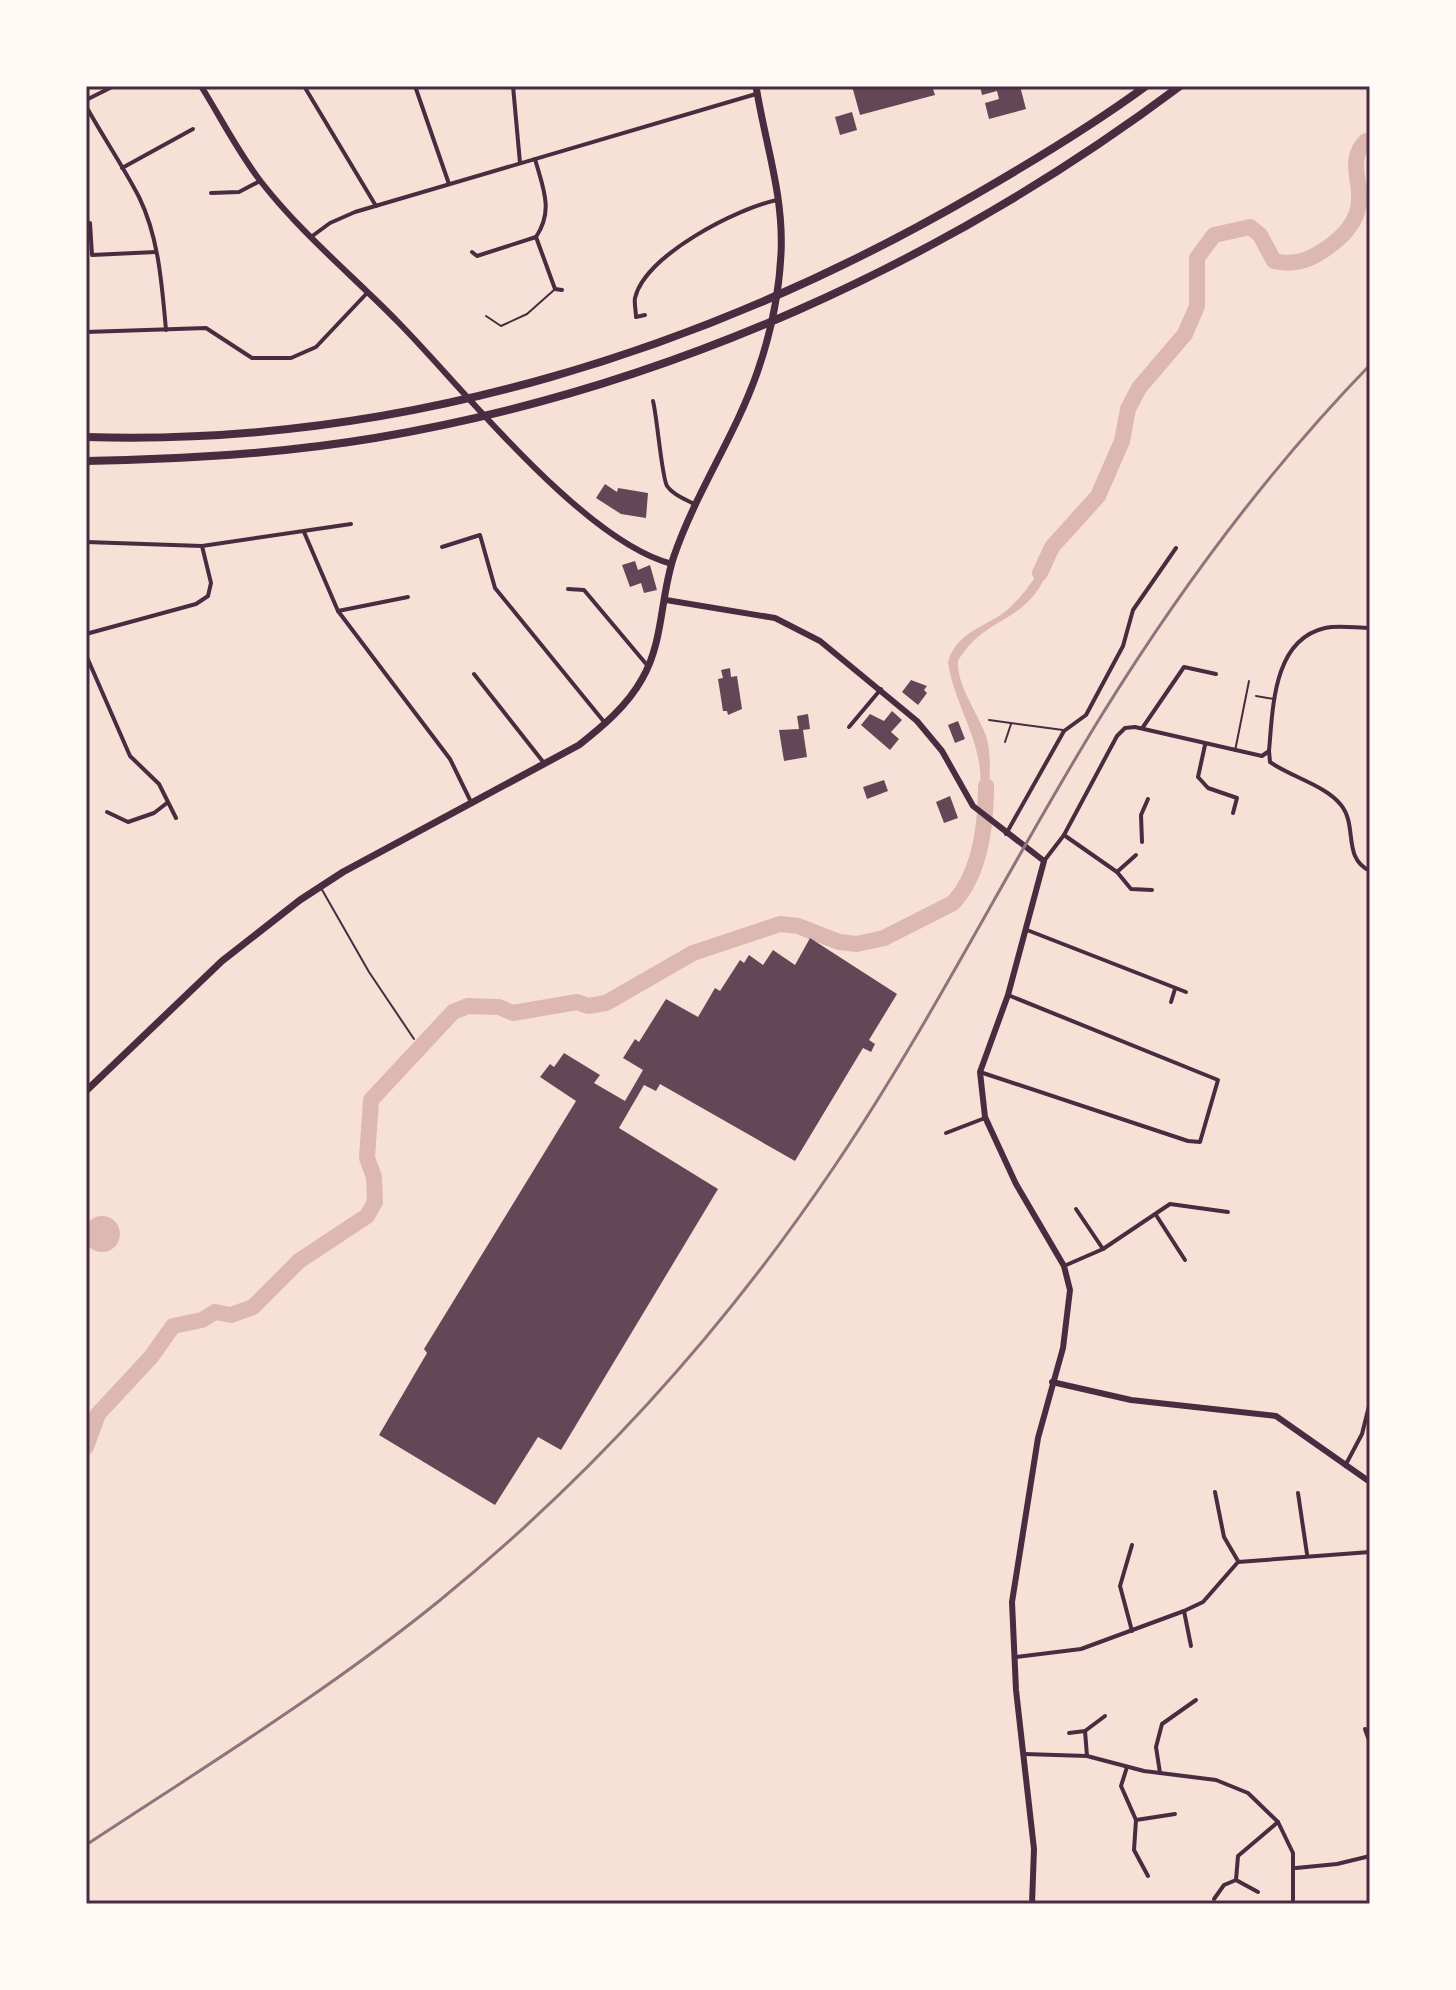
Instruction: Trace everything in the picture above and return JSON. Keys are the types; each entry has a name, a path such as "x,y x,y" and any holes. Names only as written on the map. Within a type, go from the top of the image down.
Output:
{"highway":[{"path":"86,437 239,432 388,415 542,381 617,358 780,297 894,240 1018,170 1146,86"},
{"path":"86,461 194,459 374,438 536,403 637,374 786,316 911,254 1036,183 1135,120 1180,86"},
{"path":"86,1091 222,961 320,887 545,765 606,724 634,691 649,667 672,564 694,504 756,375 773,311 781,255 779,200 756,90"}],"main road":[{"path":"201,86 260,181 564,495 641,552 672,564"},
{"path":"666,600 775,618 820,641 917,721 942,751 964,795 991,822 1044,861 1008,995 980,1072 985,1117 1016,1184 1064,1266 1070,1311 1052,1382 1014,1583 1013,1658 1034,1849 1032,1904"},
{"path":"1052,1382 1131,1400 1276,1416 1370,1482"}],"street":[{"path":"86,100 114,86"},
{"path":"304,86 376,206"},
{"path":"415,86 449,184"},
{"path":"513,86 520,164"},
{"path":"311,237 330,223 376,206 756,90"},
{"path":"86,106 139,197 156,252 166,330"},
{"path":"121,168 193,129"},
{"path":"472,252 477,256 536,237 545,223 548,206 535,159"},
{"path":"211,193 239,192 260,181"},
{"path":"645,315 636,317 635,298 647,276 662,260 744,208 779,200"},
{"path":"90,223 92,255 156,252"},
{"path":"536,237 555,289 562,290"},
{"path":"86,332 206,328 252,358 291,358 316,347 368,292"},
{"path":"653,401 660,428 665,482 679,496 694,504"},
{"path":"86,542 202,546 351,524"},
{"path":"304,532 338,611 450,759 473,805"},
{"path":"442,547 480,535 495,588 606,724"},
{"path":"86,634 196,604 208,596 211,583 202,546"},
{"path":"1006,834 1064,731 1086,715 1123,646 1133,610 1175,555 1176,548"},
{"path":"568,589 584,590 649,667"},
{"path":"338,611 408,597"},
{"path":"1370,628 1330,627 1305,635 1285,658 1269,751 1270,762 1339,802 1348,818 1353,855 1360,867 1370,871"},
{"path":"86,655 130,756 159,784 176,818"},
{"path":"1142,728 1184,667 1216,674"},
{"path":"474,674 545,765"},
{"path":"849,727 881,689"},
{"path":"1044,861 1064,835 1117,736 1125,728 1142,728 1262,756 1269,751"},
{"path":"1205,745 1198,777 1208,788 1237,798 1233,813"},
{"path":"1142,842 1141,815 1148,799"},
{"path":"107,812 128,822 154,813 167,803"},
{"path":"1064,835 1117,872 1131,889 1152,890"},
{"path":"1117,872 1136,855"},
{"path":"1027,930 1186,992"},
{"path":"1171,1002 1176,988"},
{"path":"980,1072 1188,1141 1200,1142 1218,1080 1008,995"},
{"path":"946,1133 985,1117"},
{"path":"1064,1266 1103,1249 1170,1204 1228,1212"},
{"path":"1076,1209 1103,1249"},
{"path":"1155,1214 1185,1260"},
{"path":"1345,1466 1362,1434 1370,1402"},
{"path":"1215,1492 1224,1537 1238,1562"},
{"path":"1298,1493 1307,1554"},
{"path":"1132,1545 1120,1586 1132,1631"},
{"path":"1013,1658 1081,1649 1184,1611 1203,1602 1238,1562 1307,1554 1370,1552"},
{"path":"1184,1611 1191,1646"},
{"path":"1160,1773 1156,1747 1162,1724 1196,1700"},
{"path":"1069,1733 1085,1731 1105,1716"},
{"path":"1365,1729 1370,1743"},
{"path":"1085,1731 1087,1756"},
{"path":"1024,1754 1087,1756 1127,1767 1234,1785 1263,1804 1278,1822 1293,1853 1296,1868 1293,1904"},
{"path":"1127,1767 1121,1786 1136,1820 1134,1850 1148,1876"},
{"path":"1370,1798 1370,1806"},
{"path":"1136,1820 1175,1814"},
{"path":"1236,1880 1238,1856 1245,1846 1278,1822"},
{"path":"1296,1868 1337,1864 1370,1856"},
{"path":"1236,1880 1258,1892"},
{"path":"1214,1899 1224,1885 1236,1880"}],"lane":[{"path":"486,316 501,326 527,314 555,289"},
{"path":"1235,751 1249,681"},
{"path":"1256,696 1276,700"},
{"path":"989,720 1064,731"},
{"path":"1005,742 1011,723"},
{"path":"320,887 369,972 414,1039"}],"shaded area":[{"path":"1046,555 1053,555 1034,595 1022,607 983,633 958,661 961,679 986,736 992,811 979,798 979,762 948,662 958,643 999,616 1019,598 1035,578"},
{"path":"102,1216 115,1221 120,1234 115,1247 102,1252 89,1247 84,1234 89,1221"}],"building":[{"path":"852,86 932,86 935,95 860,115"},
{"path":"980,86 1020,86 1026,109 989,119 985,103 999,99 997,91 982,95"},
{"path":"852,112 857,130 840,135 835,117"},
{"path":"605,484 617,492 618,488 648,493 646,518 621,514 596,498"},
{"path":"635,561 638,570 650,565 657,590 644,593 641,583 630,587 622,565"},
{"path":"730,668 731,677 737,676 742,709 728,715 727,711 723,711 718,679 723,678 721,670"},
{"path":"911,680 927,686 924,690 927,693 918,705 902,692"},
{"path":"892,711 902,720 891,732 899,739 890,750 861,725 870,714 884,721"},
{"path":"808,714 810,729 803,730 807,757 784,761 779,730 799,729 797,716"},
{"path":"958,721 965,739 955,743 948,725"},
{"path":"884,780 888,791 867,799 863,787"},
{"path":"950,796 958,818 944,823 936,802"},
{"path":"810,938 897,994 869,1040 875,1044 871,1052 863,1048 795,1161 660,1084 656,1091 644,1085 619,1128 718,1189 561,1450 538,1437 495,1505 379,1435 427,1353 424,1349 576,1101 540,1077 550,1064 554,1067 564,1053 600,1075 594,1083 625,1101 643,1070 623,1058 635,1039 639,1042 666,999 698,1017 715,988 720,991 740,960 744,963 749,955 763,965 773,950 795,965"}],"waterway":[{"path":"1040,573 1052,547 1098,496 1122,441 1128,409 1139,388 1185,334 1197,306 1197,258 1214,235 1250,227 1260,235 1274,261 1298,262 1321,252 1342,235 1354,219 1359,205 1358,152 1366,141 1370,142"},
{"path":"86,1447 98,1414 151,1357 173,1326 202,1320 215,1312 231,1315 253,1307 299,1261 367,1216 375,1202 374,1177 367,1158 371,1100 453,1012 468,1006 499,1007 513,1013 577,1002 588,1006 606,1003 693,953 780,924 798,926 839,942 857,944 884,938 953,903 962,891 980,848 986,786"}],"railway":[{"path":"86,1845 310,1697 439,1601 549,1504 602,1452 701,1343 792,1227 870,1112 1103,713 1163,621 1261,489 1370,365"}]}
